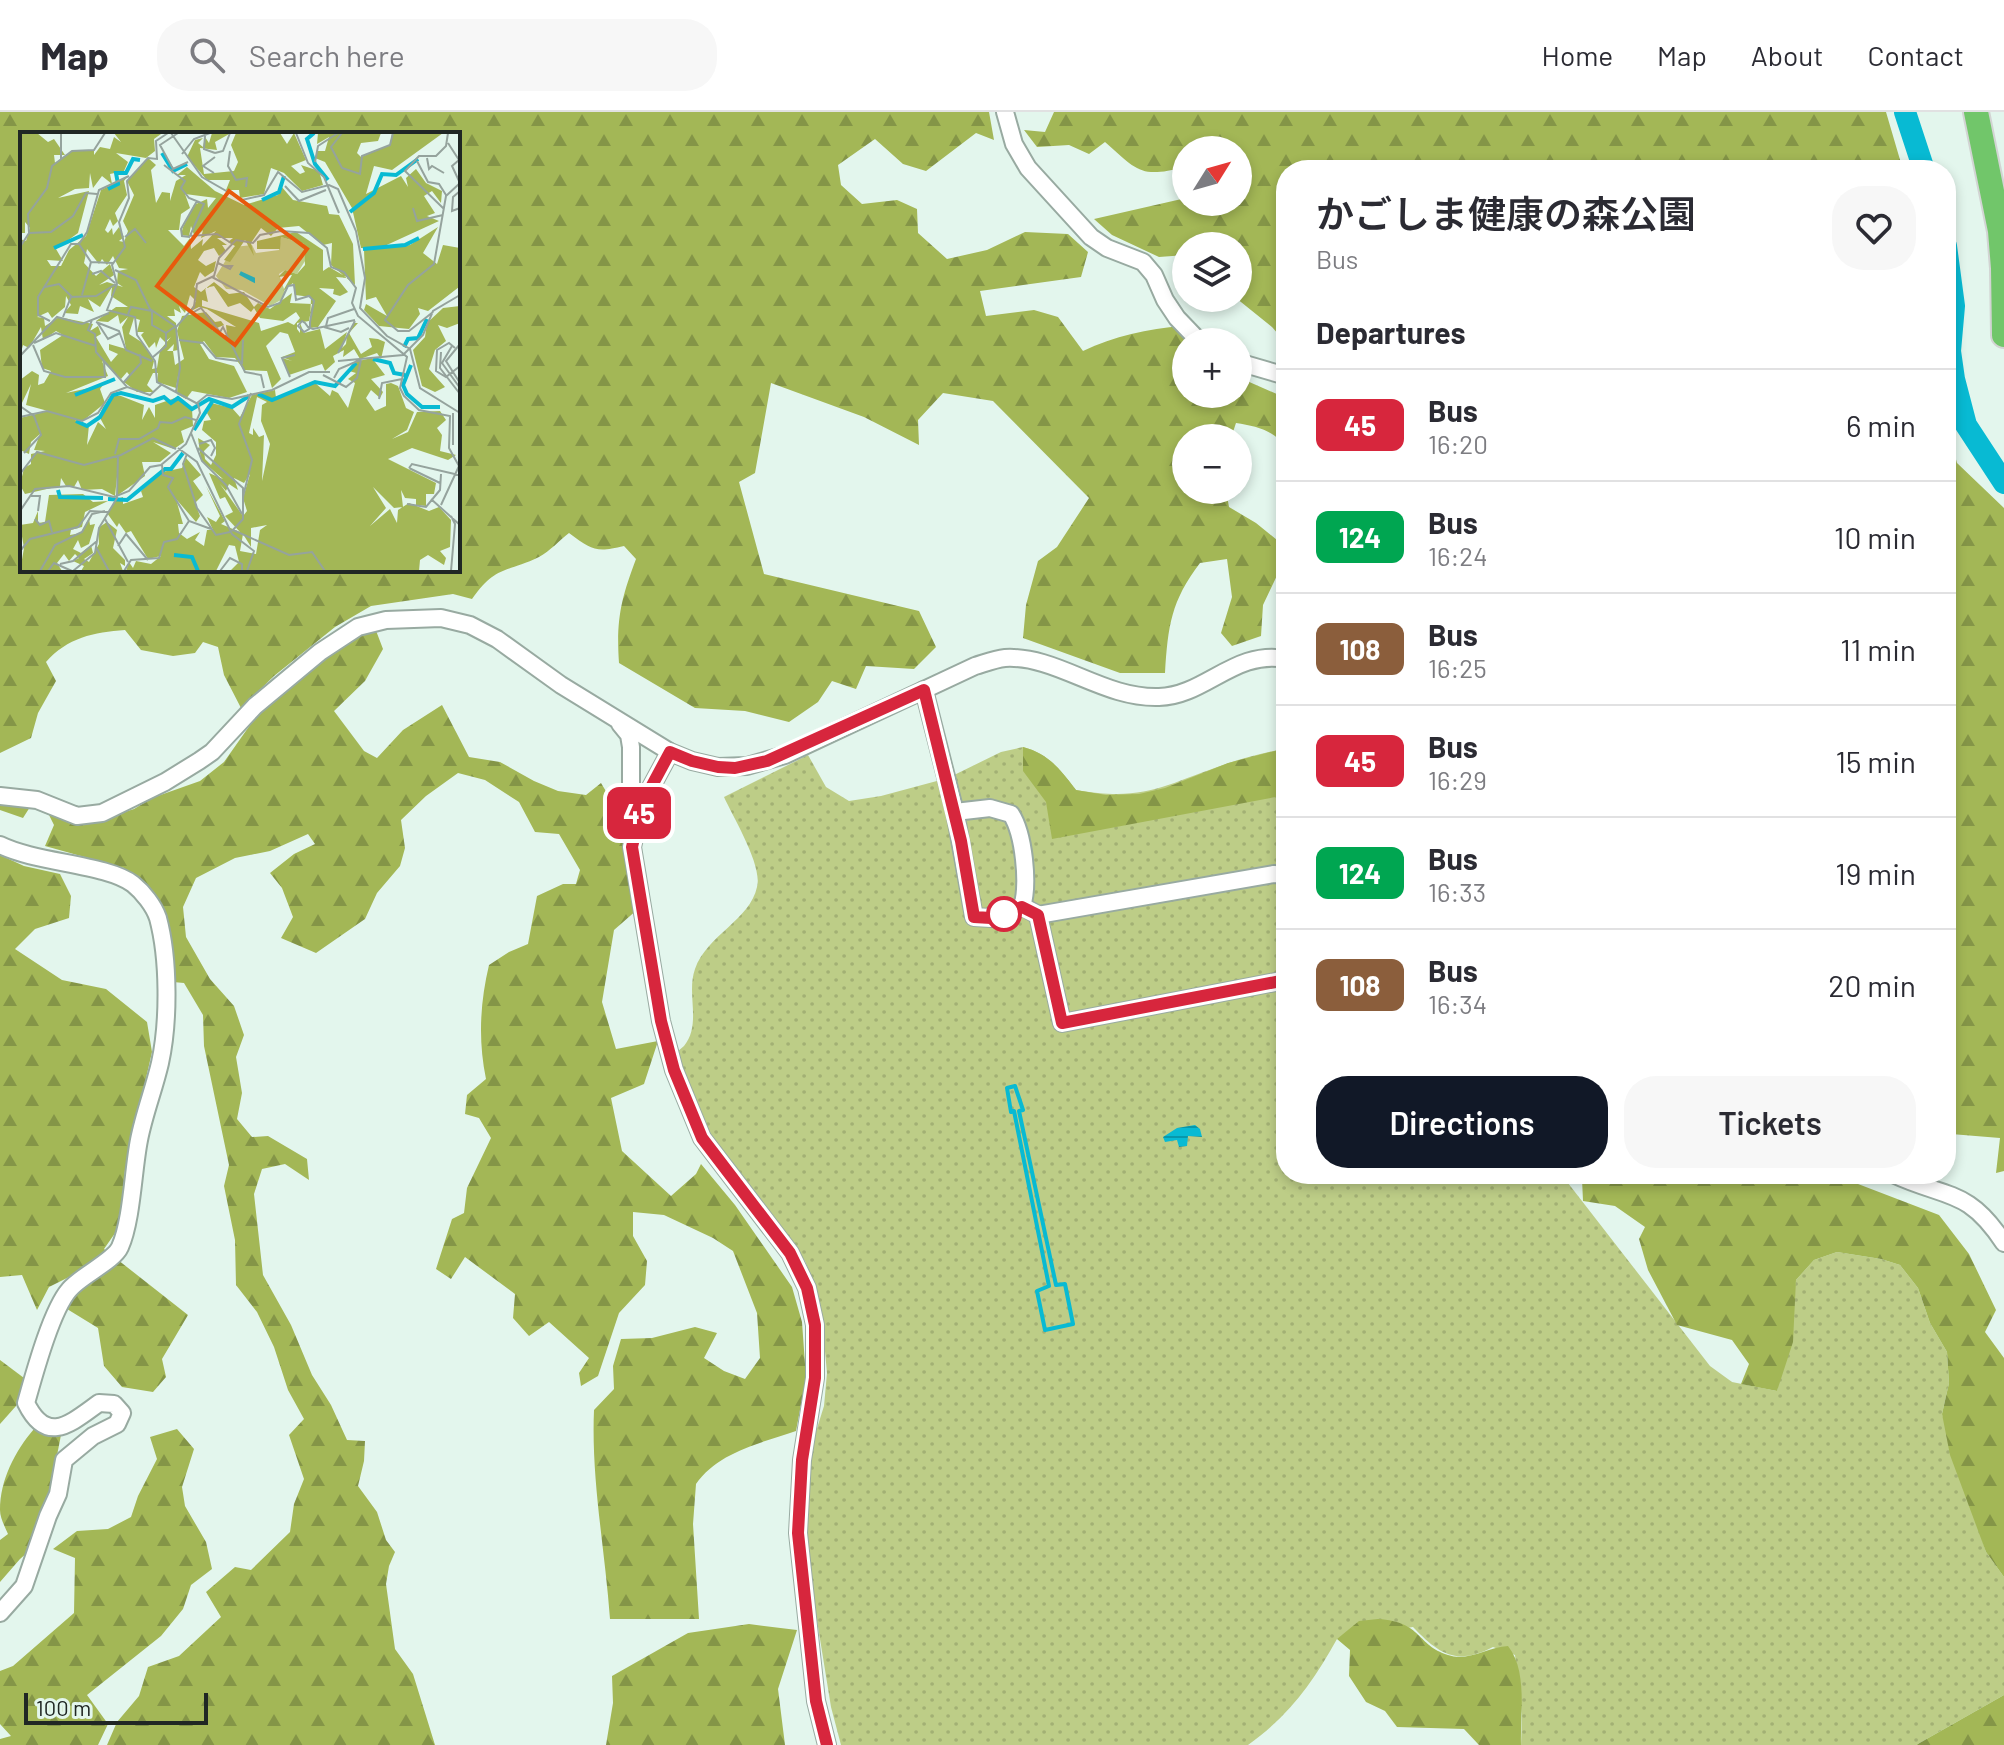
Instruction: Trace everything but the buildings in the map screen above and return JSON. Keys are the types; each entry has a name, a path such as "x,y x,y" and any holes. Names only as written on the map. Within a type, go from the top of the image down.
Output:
{"highway":[{"path":"1976,112 2000,231 2004,335"}],"street":[{"path":"1005,112 1014,144 1028,168 1091,237 1107,248 1143,262 1154,275 1165,300 1187,328"},
{"path":"1252,366 1276,373"},
{"path":"0,796 37,800 77,816 102,813 165,782 199,761 212,752 255,706 328,646 358,627 386,620 441,618 470,625 497,639 536,668 670,752 692,761 735,768 767,761 992,661 1022,658 1036,661 1122,694 1162,698 1177,695 1256,658 1276,659"},
{"path":"924,690 955,812 974,917 991,918 1022,907 1038,915 1276,874"},
{"path":"619,722 629,735 631,747 632,847 661,1021 685,1100 702,1138 790,1253 812,1304 815,1378 802,1460 798,1533 814,1687 827,1745"},
{"path":"632,847 642,804 670,752"},
{"path":"955,812 990,808 1011,814 1016,822 1024,862 1026,885 1022,907"},
{"path":"0,845 19,854 122,877 139,889 158,916 163,951 165,1022 159,1066 140,1138 119,1250 68,1290 45,1342 26,1403 34,1419 50,1427 64,1428 99,1403 114,1404 122,1413 117,1424 93,1436 64,1460 58,1494 24,1586 0,1613"},
{"path":"1038,915 1062,1023 1276,982"},
{"path":"1920,1184 1967,1201 2004,1243"}],"green space":[{"path":"0,112 989,112 994,140 976,133 926,171 903,164 875,139 838,165 841,185 862,204 897,200 917,209 918,233 947,259 987,250 1025,232 1068,234 1088,252 1081,277 980,291 986,316 1034,310 1058,317 1083,351 1131,334 1182,326 1184,328 1172,328 1172,408 1252,408 1252,383 1276,394 1276,436 1252,424 1172,424 1172,504 1228,504 1256,523 1276,539 1276,578 1263,605 1261,636 1232,646 1221,633 1232,597 1227,559 1200,563 1177,602 1165,673 1120,673 1023,638 1026,605 1038,561 1057,547 1089,498 993,401 943,393 918,420 919,445 864,417 771,383 755,473 739,482 764,574 919,611 936,647 914,669 866,666 856,689 832,681 818,702 789,722 745,711 695,708 619,663 621,610 636,559 624,546 595,548 569,533 539,557 495,575 472,599 453,594 371,606 335,627 274,676 241,708 224,675 218,647 203,642 195,653 173,656 141,650 125,630 82,638 54,654 46,662 56,681 38,713 31,738 0,753"},
{"path":"1054,112 1886,112 1900,160 1276,160 1276,332 1252,311 1252,232 1172,232 1172,256 1159,257 1112,235 1094,219 1172,201 1172,216 1252,216 1252,136 1172,136 1172,170 1149,172 1133,166 1105,142 1089,154 1069,145 1037,147 1024,130 1045,132"},
{"path":"1956,459 2004,508 2004,1171 1996,1173 2000,1138 1956,1134"},
{"path":"375,628 383,649 365,681 334,711 364,751 377,758 403,730 442,705 469,757 500,762 558,791 586,795 601,783 628,828 638,909 614,930 602,1002 616,1049 658,1041 644,1084 611,1098 622,1151 671,1196 696,1174 701,1164 735,1205 792,1287 802,1322 806,1378 796,1431 728,1456 696,1484 693,1524 699,1619 610,1619 596,1488 594,1410 614,1389 613,1366 621,1339 652,1338 695,1327 717,1333 704,1358 724,1371 745,1379 760,1358 757,1313 733,1251 664,1215 633,1212 633,1236 647,1261 645,1285 619,1313 598,1376 581,1386 579,1373 589,1358 549,1322 529,1336 513,1318 515,1294 465,1257 451,1279 436,1269 452,1219 464,1213 467,1188 491,1138 479,1118 465,1114 467,1095 486,1079 481,1022 489,965 528,944 537,896 563,884 576,884 580,870 559,834 535,832 519,802 485,780 458,773 426,796 401,820 405,848 400,866 377,893 365,919 316,953 281,938 293,917 282,888 270,873 294,854 315,844 308,834 270,851 235,858 196,878 183,907 186,937 210,979 234,1006 244,1035 236,1057 242,1093 237,1119 252,1137 268,1136 307,1159 309,1180 285,1164 262,1169 254,1194 263,1275 347,1440 365,1441 358,1486 377,1512 386,1540 395,1552 386,1584 395,1649 413,1674 435,1745 107,1745 117,1722 139,1696 148,1667 179,1656 221,1617 206,1592 235,1567 251,1570 290,1532 294,1504 304,1479 289,1435 304,1419 288,1390 274,1347 257,1312 236,1285 235,1240 224,1186 229,1165 204,1046 203,1015 184,983 173,982 141,882 124,868 45,846 54,825 49,815 30,807 23,818 0,810 0,801 59,803 115,815 200,781 224,762 255,718 281,692 340,643"},
{"path":"1023,747 1032,750 1047,758 1076,790 1120,794 1169,785 1276,751 1276,1184 1569,1184 1710,1366 1732,1382 1777,1391 1796,1280 1814,1260 1837,1252 1900,1265 1918,1288 1930,1323 1947,1352 1949,1383 1942,1414 1986,1552 2004,1577 2004,1695 1916,1745 1521,1745 1522,1714 1515,1655 1493,1647 1469,1656 1449,1654 1431,1644 1413,1627 1337,1639 1299,1697 1276,1722 1248,1745 841,1745 831,1707 809,1571 807,1531 813,1441 824,1406 827,1373 821,1308 805,1261 772,1218 723,1172 664,1060 682,1048 689,1037 693,1019 693,979 701,957 746,909 757,887 752,855 724,797 808,755 826,787 849,801 948,778 1001,752"},
{"path":"1023,747 1047,758 1076,790 1106,795 1139,794 1165,788 1228,763 1276,751 1276,797 1052,839 1046,802 1023,771"},
{"path":"0,855 24,866 60,874 71,896 69,918 35,929 15,949 62,980 106,989 147,1022 152,1052 125,1170 120,1226 104,1249 188,1315 162,1359 166,1377 153,1392 122,1387 104,1366 98,1328 54,1301 73,1275 49,1287 37,1310 22,1275 0,1277"},
{"path":"1582,1184 1858,1184 1939,1215 1969,1254 1996,1310 1985,1332 2004,1358 2004,1577 1986,1552 1950,1455 1942,1414 1949,1383 1947,1352 1930,1323 1918,1288 1900,1265 1837,1252 1814,1260 1796,1280 1793,1342 1777,1391 1741,1384 1749,1364 1732,1340 1677,1325 1648,1270 1639,1239 1645,1227 1615,1206 1583,1201"},
{"path":"0,1360 24,1378 24,1397 0,1424"},
{"path":"34,1429 61,1435 51,1486 51,1532 20,1559 0,1582 0,1540 8,1534 0,1513 3,1488 15,1456"},
{"path":"177,1429 194,1449 182,1487 185,1506 206,1542 212,1569 191,1585 183,1609 161,1636 87,1695 108,1724 98,1745 0,1745 0,1739 11,1736 0,1724 0,1671 13,1666 74,1613 75,1558 53,1549 77,1531 108,1529 131,1517 157,1459 150,1437"},
{"path":"1378,1619 1403,1624 1438,1651 1456,1657 1508,1646 1521,1680 1521,1745 1479,1745 1464,1729 1397,1727 1385,1711 1366,1702 1349,1676 1350,1650 1337,1639 1359,1621"},
{"path":"749,1624 797,1630 778,1689 785,1745 606,1745 613,1703 612,1676 688,1633"},
{"path":"2004,1695 2004,1745 1916,1745"}],"water":[{"path":"1195,1125 1202,1137 1188,1136 1187,1146 1179,1147 1177,1140 1165,1142 1163,1137 1177,1128"}],"waterway":[{"path":"1905,112 1921,160"},
{"path":"1956,387 1966,425 2004,483"},
{"path":"1015,1086 1023,1110 1019,1111 1056,1285 1065,1284 1073,1324 1045,1330 1037,1291 1049,1286 1014,1111 1011,1112 1007,1088 1015,1086"}],"bus line":[{"name":"45","path":"827,1745 816,1701 798,1533 802,1460 815,1378 812,1304 790,1253 702,1138 674,1070 661,1021 632,847 642,804 670,752 718,767 735,768 767,761 924,690 961,841 974,917 991,918 1022,907 1038,915 1062,1023 1276,982"}]}
